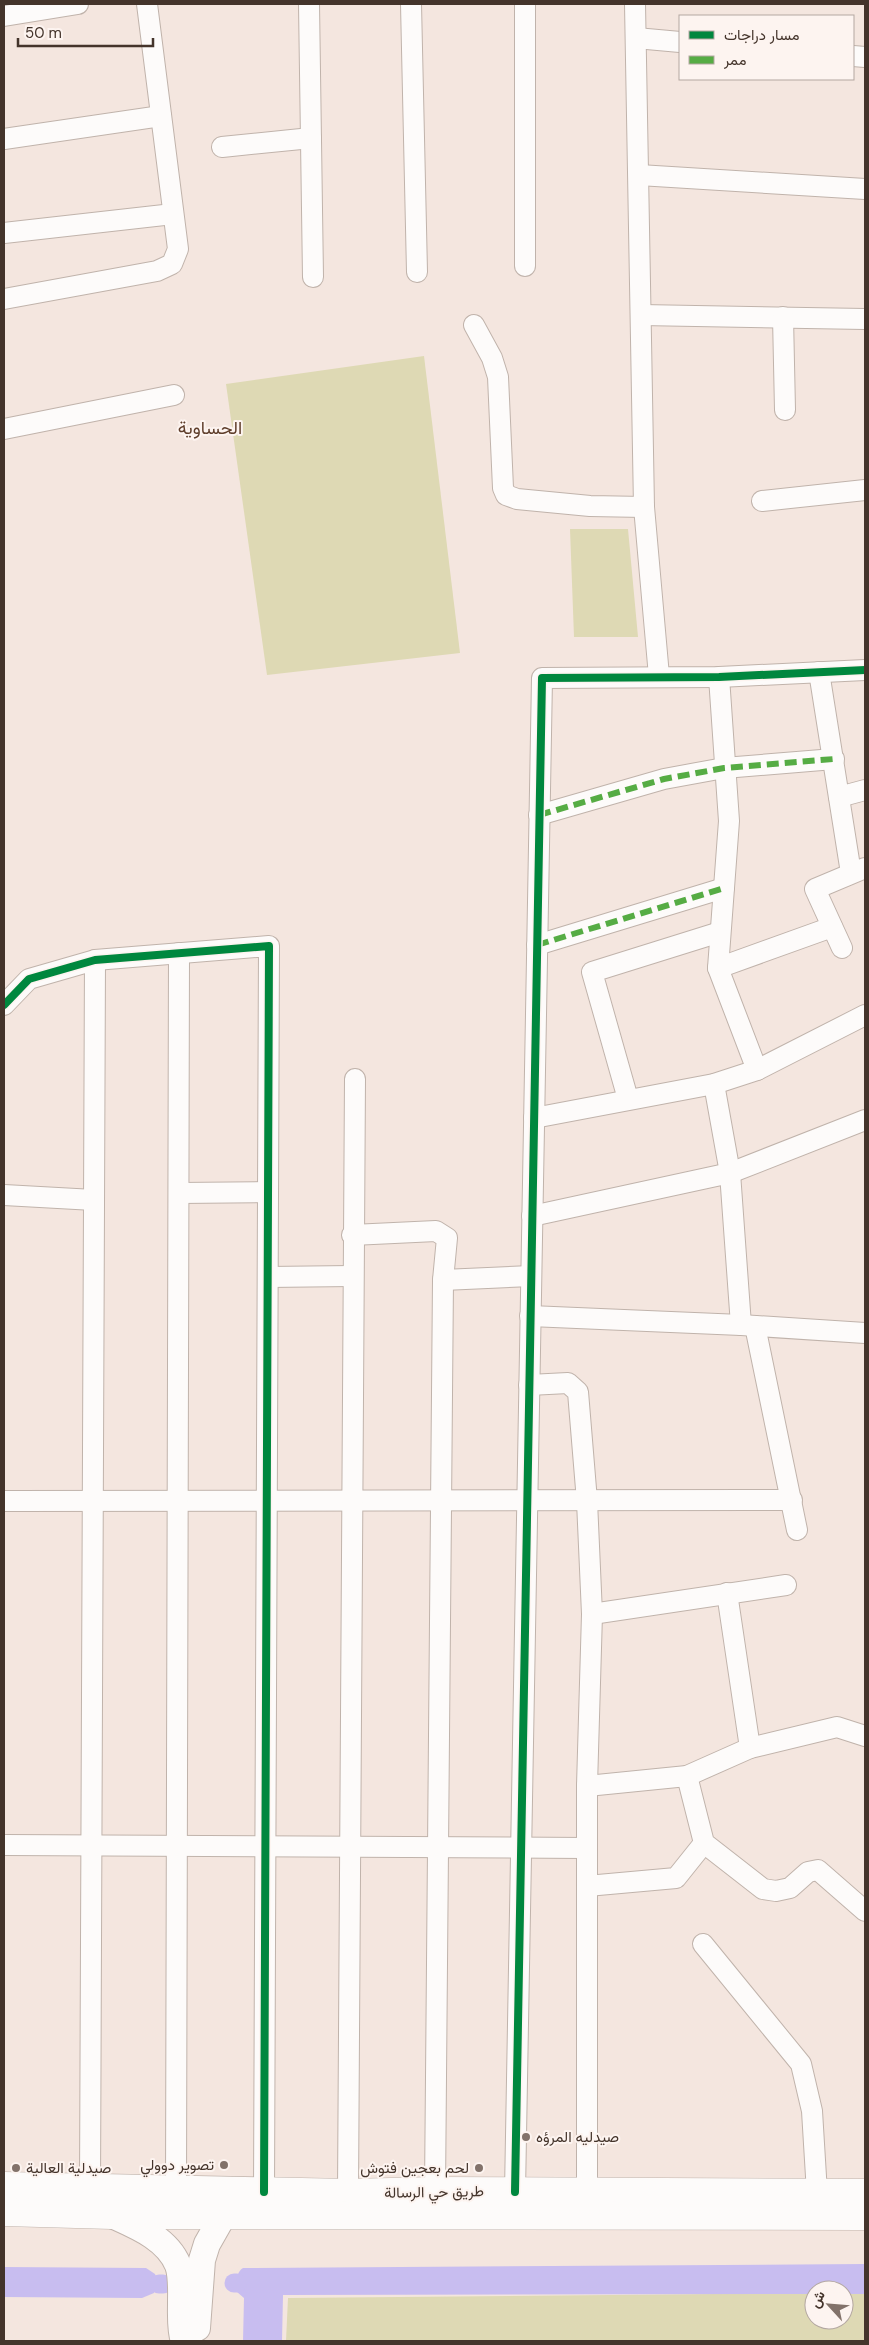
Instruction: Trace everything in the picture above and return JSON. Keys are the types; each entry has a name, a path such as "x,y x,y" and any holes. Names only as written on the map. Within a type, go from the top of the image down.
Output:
{"main road":[{"name":"طريق حي الرسالة","path":"4,2186 348,2193 435,2191 865,2193"},
{"name":"طريق حي الرسالة","path":"4,2212 112,2215 865,2216"}],"street":[{"path":"4,16 78,4"},
{"path":"4,298 157,271 172,264 178,249 147,4"},
{"path":"309,4 313,277"},
{"path":"411,4 417,272"},
{"path":"525,4 525,266"},
{"path":"635,4 640,175 644,507 659,676"},
{"path":"636,38 679,42"},
{"path":"4,139 161,116"},
{"path":"222,147 311,138"},
{"path":"640,175 865,188"},
{"path":"4,233 173,214"},
{"path":"641,315 865,319"},
{"path":"783,318 785,410"},
{"path":"474,325 496,366 502,488 506,495 513,498 590,506 644,507"},
{"path":"4,429 174,395"},
{"path":"762,501 865,490"},
{"path":"515,2192 542,678 719,676 865,670"},
{"path":"819,672 840,797 858,871 815,889 842,948"},
{"path":"719,676 729,821 718,968 757,1070"},
{"path":"539,815 664,779 724,768 834,759"},
{"path":"840,797 865,790"},
{"path":"537,945 724,888"},
{"path":"718,968 832,927"},
{"path":"628,1099 592,972 720,932"},
{"path":"4,1005 29,980 95,960 269,946 264,2192"},
{"path":"176,2190 179,953"},
{"path":"90,2188 95,960"},
{"path":"534,1118 714,1084 757,1070 865,1015"},
{"path":"348,2193 352,1235 355,1079"},
{"path":"714,1084 730,1173 748,1325 792,1500 797,1530"},
{"path":"532,1216 730,1173 865,1120"},
{"path":"178,1193 268,1192"},
{"path":"4,1195 94,1200"},
{"path":"352,1235 436,1231 447,1238 443,1280 435,2191"},
{"path":"268,1277 352,1276"},
{"path":"443,1280 531,1276"},
{"path":"530,1316 748,1325 865,1333"},
{"path":"529,1385 568,1383 578,1392 587,1501 592,1614 587,1786 587,2191"},
{"path":"4,1501 792,1500"},
{"path":"592,1614 786,1585"},
{"path":"727,1593 750,1748"},
{"path":"587,1786 687,1776 750,1748 837,1727 865,1736"},
{"path":"687,1776 704,1844 764,1890 776,1891 790,1888 808,1872 818,1870 865,1912"},
{"path":"587,1886 676,1878 704,1844"},
{"path":"4,1845 587,1848"},
{"path":"703,1944 801,2064 812,2111 817,2193"},
{"path":"195,2341 202,2260 207,2244 224,2214"},
{"path":"112,2215 143,2229 171,2252 178,2265 184,2341"}],"shaded area":[{"path":"424,356 460,653 267,675 226,384"},
{"path":"570,529 628,529 638,637 574,637"},
{"path":"865,2264 865,2294 854,2294 854,2280 804,2280 804,2294 283,2295 282,2341 243,2341 244,2298 237,2292 237,2282 240,2270 243,2268"},
{"path":"4,2267 146,2268 155,2274 159,2284 154,2293 142,2298 4,2297"},
{"path":"804,2293 804,2330 854,2330 854,2293 865,2293 865,2341 286,2341 288,2298"}],"marked path":[{"path":"539,815 664,779 724,768 834,759"},
{"path":"537,945 724,888"}],"cycle path":[{"path":"515,2192 542,678 719,677 865,670"},
{"path":"4,1005 29,979 95,960 269,946 264,2192"}],"place":[{"name":"صيدليه المرؤه","path":"526,2137"},
{"name":"تصوير دوولي","path":"224,2165"},
{"name":"صيدلية العالية","path":"16,2168"},
{"name":"لحم بعجين فتوش","path":"479,2168"}],"district":[{"name":"الحساوية","path":"210,428"}]}
